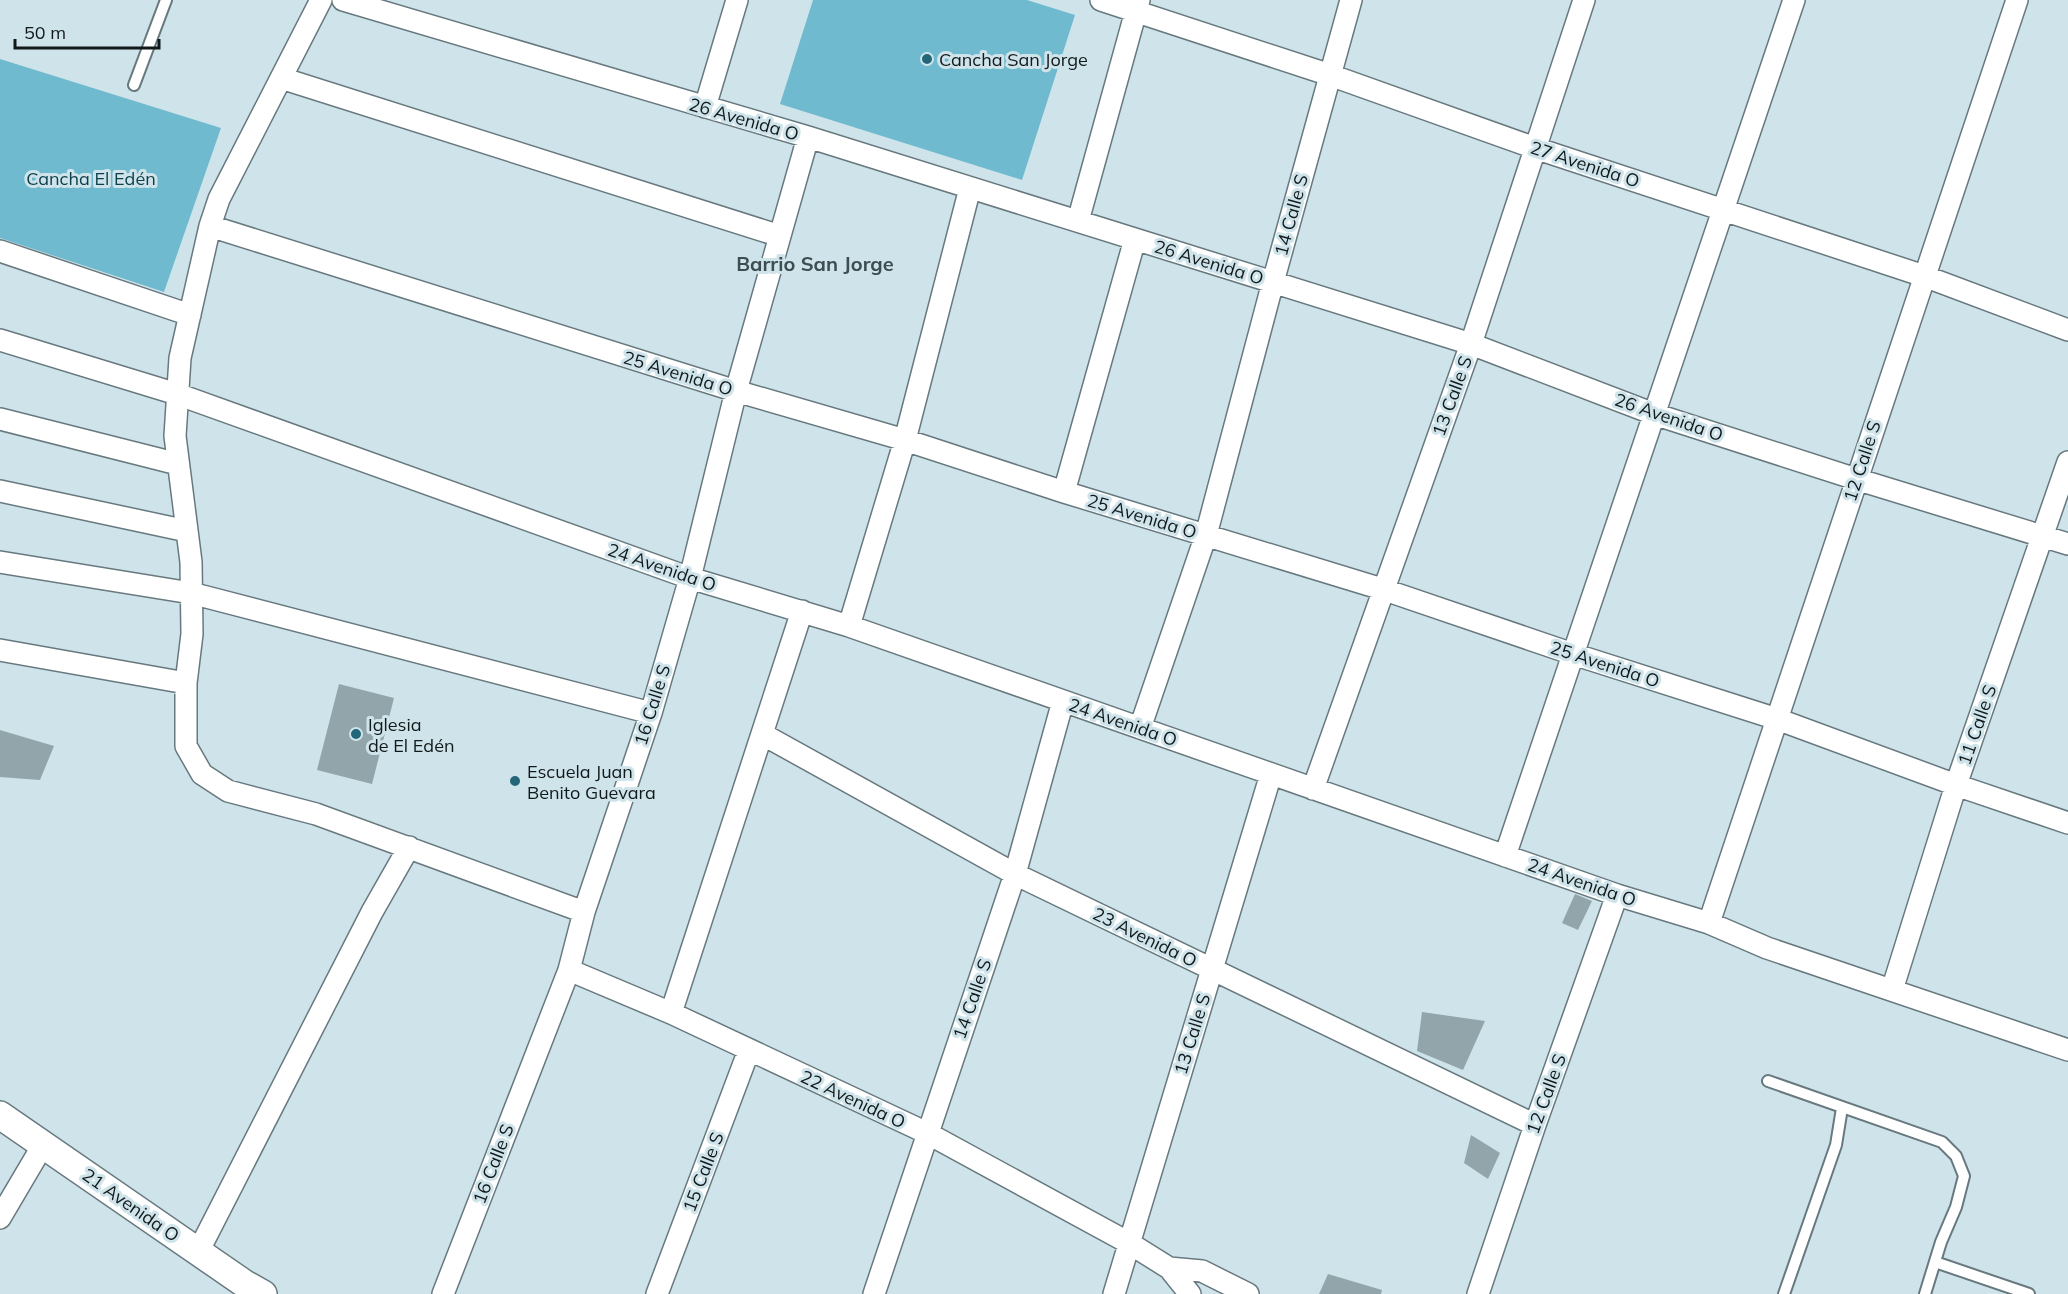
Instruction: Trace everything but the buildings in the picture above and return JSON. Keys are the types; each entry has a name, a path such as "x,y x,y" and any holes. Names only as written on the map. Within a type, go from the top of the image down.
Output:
{"street":[{"path":"321,0 219,199 210,226 180,358 174,436 191,562 192,634 186,684 186,746 202,774 228,791 316,814 584,912"},
{"name":"26 Avenida O","path":"343,0 808,137 1471,344 1654,414 2068,544"},
{"path":"705,107 737,0"},
{"name":"27 Avenida O","path":"1101,0 1138,6 1535,148 1924,276 2068,330"},
{"name":"14 Calle S","path":"1140,728 1206,536 1351,0"},
{"name":"13 Calle S","path":"1313,789 1382,589 1471,344 1584,0"},
{"path":"1505,856 1794,0"},
{"name":"12 Calle S","path":"1709,923 2017,0"},
{"path":"1078,221 1138,6"},
{"path":"281,78 780,237"},
{"name":"16 Calle S","path":"443,1294 569,970 584,912 651,713 690,578 736,391 808,137"},
{"path":"849,626 905,440 970,188"},
{"name":"25 Avenida O","path":"210,226 736,391 905,440 1064,492 1382,589 1573,654 1777,719 1956,785 2068,823"},
{"path":"1064,492 1135,239"},
{"path":"0,251 190,315"},
{"name":"24 Avenida O","path":"0,340 177,394 690,578 849,626 1617,896 1709,923 1767,948 2068,1050"},
{"path":"0,419 178,464"},
{"name":"11 Calle S","path":"1892,990 1956,785 2068,462"},
{"path":"0,491 187,531"},
{"path":"0,562 191,593 651,713"},
{"path":"671,1013 802,611"},
{"path":"0,650 186,684"},
{"name":"14 Calle S","path":"874,1294 1015,874 1064,701"},
{"name":"23 Avenida O","path":"762,734 1015,874 1535,1125"},
{"name":"13 Calle S","path":"1114,1294 1271,774"},
{"path":"198,1252 372,912 409,847"},
{"name":"12 Calle S","path":"1478,1294 1535,1125 1617,896"},
{"name":"22 Avenida O","path":"569,970 671,1013 927,1133 1129,1243 1169,1268"},
{"name":"15 Calle S","path":"657,1294 749,1050"},
{"name":"21 Avenida O","path":"0,1115 198,1252 249,1291"},
{"path":"0,1218 43,1145"},
{"path":"1169,1268 1190,1294"},
{"path":"1169,1268 1202,1271 1248,1294"}],"lane":[{"path":"134,85 166,0"},
{"path":"1768,1081 1942,1142 1956,1155 1964,1176 1956,1208 1925,1294"},
{"path":"1784,1294 1836,1145 1842,1108"},
{"path":"1935,1262 2030,1294"}],"green space":[{"name":"Cancha San Jorge","path":"813,0 1027,0 1075,15 1022,180 780,104"},
{"name":"Cancha El Edén","path":"0,59 221,128 164,292 0,238"}],"place":[{"name":"Cancha San Jorge","path":"927,59"},
{"name":"Iglesia de El Edén","path":"356,734"},
{"name":"Escuela Juan Benito Guevara","path":"515,781"}],"district":[{"name":"Barrio San Jorge","path":"815,263"}]}
